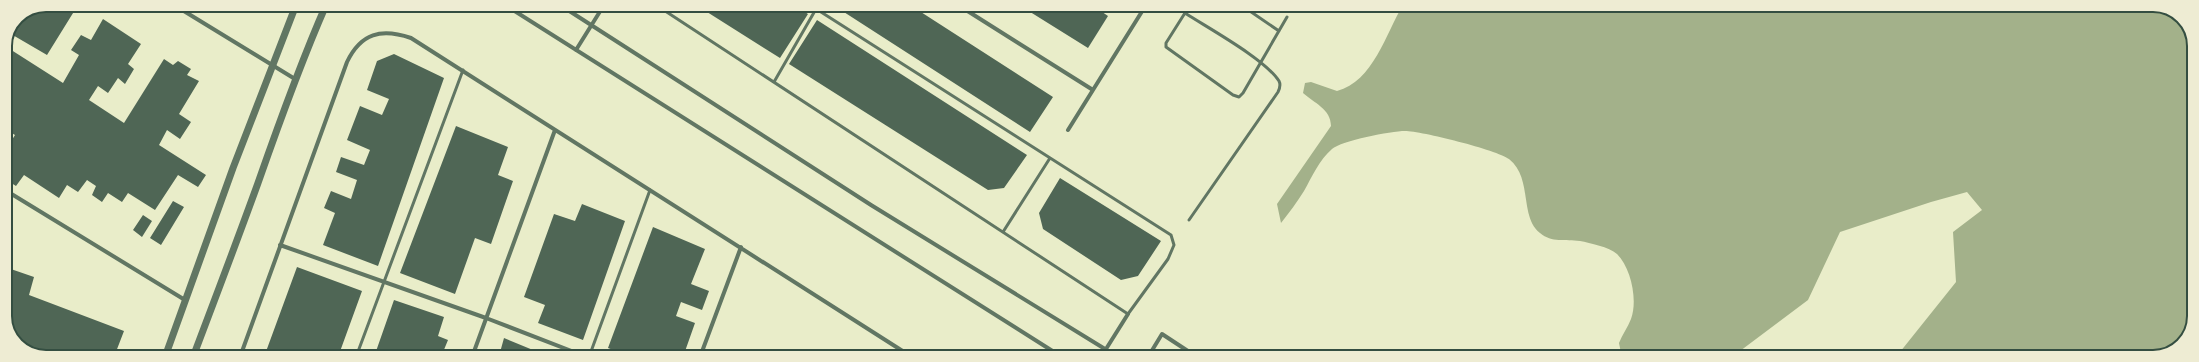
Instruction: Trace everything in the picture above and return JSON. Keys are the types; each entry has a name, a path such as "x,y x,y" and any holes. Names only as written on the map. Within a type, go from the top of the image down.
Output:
{"street":[{"path":"185,12 295,80"},
{"path":"167,350 272,65 293,12"},
{"path":"196,350 295,80 323,12"},
{"path":"516,12 1051,350"},
{"path":"571,12 877,209 1106,349 1128,314"},
{"path":"576,50 599,12"},
{"path":"969,12 1093,90"},
{"path":"1068,130 1142,12"},
{"path":"242,350 347,62 353,50 362,41 385,32 411,38 463,70 512,103 901,350"},
{"path":"475,350 555,130"},
{"path":"12,194 185,300"},
{"path":"280,245 384,281 570,350"},
{"path":"703,350 741,247"},
{"path":"1152,350 1162,334 1186,350"}],"lane":[{"path":"667,12 1128,314 1168,259 1174,245 1171,235 821,12"},
{"path":"774,82 814,12"},
{"path":"1251,12 1279,31"},
{"path":"1189,220 1278,92 1280,86 1279,80 1261,62 1185,13 1166,43 1166,47 1233,95 1239,97 1243,93 1261,62 1279,31 1287,17"},
{"path":"359,350 463,70"},
{"path":"1003,232 1050,158"},
{"path":"591,350 650,190"}],"shaded area":[{"path":"1399,12 2158,12 2168,15 2180,25 2184,31 2187,44 2187,321 2185,327 2180,337 2175,342 2166,347 2153,350 1902,350 1956,282 1953,232 1982,210 1967,192 1931,202 1840,232 1808,300 1741,350 1620,350 1619,343 1631,319 1634,303 1632,285 1622,260 1617,254 1604,247 1580,241 1549,238 1540,233 1534,226 1530,217 1524,186 1516,167 1509,159 1502,155 1475,146 1442,137 1398,131 1367,137 1337,146 1327,153 1304,191 1281,223 1277,204 1331,126 1328,115 1325,111 1303,93 1305,83 1311,82 1337,91 1349,86 1360,78 1377,55"}],"building":[{"path":"74,12 47,55 14,36 18,27 27,18 39,13"},
{"path":"707,12 805,12 808,14 780,58"},
{"path":"844,12 921,12 1053,97 1030,132"},
{"path":"1030,12 1102,12 1108,16 1088,48"},
{"path":"103,19 141,44 128,64 134,69 125,84 118,78 108,93 98,86 89,100 124,123 164,59 173,65 178,61 191,69 187,75 199,81 179,114 191,122 180,139 167,130 159,145 206,175 198,187 178,175 155,210 128,193 122,202 108,193 102,202 92,195 96,186 87,180 78,192 67,185 59,198 24,175 16,186 12,183 12,140 15,135 12,133 12,50 63,83 79,55 71,50 81,35 91,40"},
{"path":"817,20 1027,155 1004,188 988,190 789,64"},
{"path":"394,54 444,78 378,266 323,245 335,213 324,208 331,191 351,199 357,180 336,172 341,157 364,165 370,150 347,140 360,106 382,115 389,99 367,90 377,61"},
{"path":"456,126 508,147 498,175 513,181 491,244 475,238 455,294 400,273"},
{"path":"1060,178 1161,241 1138,276 1121,280 1043,229 1039,213"},
{"path":"173,201 184,207 161,245 150,238"},
{"path":"582,204 625,221 583,340 538,323 545,305 524,297 554,214 575,221"},
{"path":"143,215 152,221 142,237 133,230"},
{"path":"653,227 705,249 691,284 709,291 702,310 681,302 676,316 695,323 685,350 613,350 608,348"},
{"path":"297,267 362,291 341,350 267,350"},
{"path":"12,269 34,277 29,295 124,331 117,350 41,350 31,347 22,340 15,331 13,325"},
{"path":"394,300 444,317 438,336 448,340 444,350 376,350"},
{"path":"504,338 533,350 501,350"}]}
